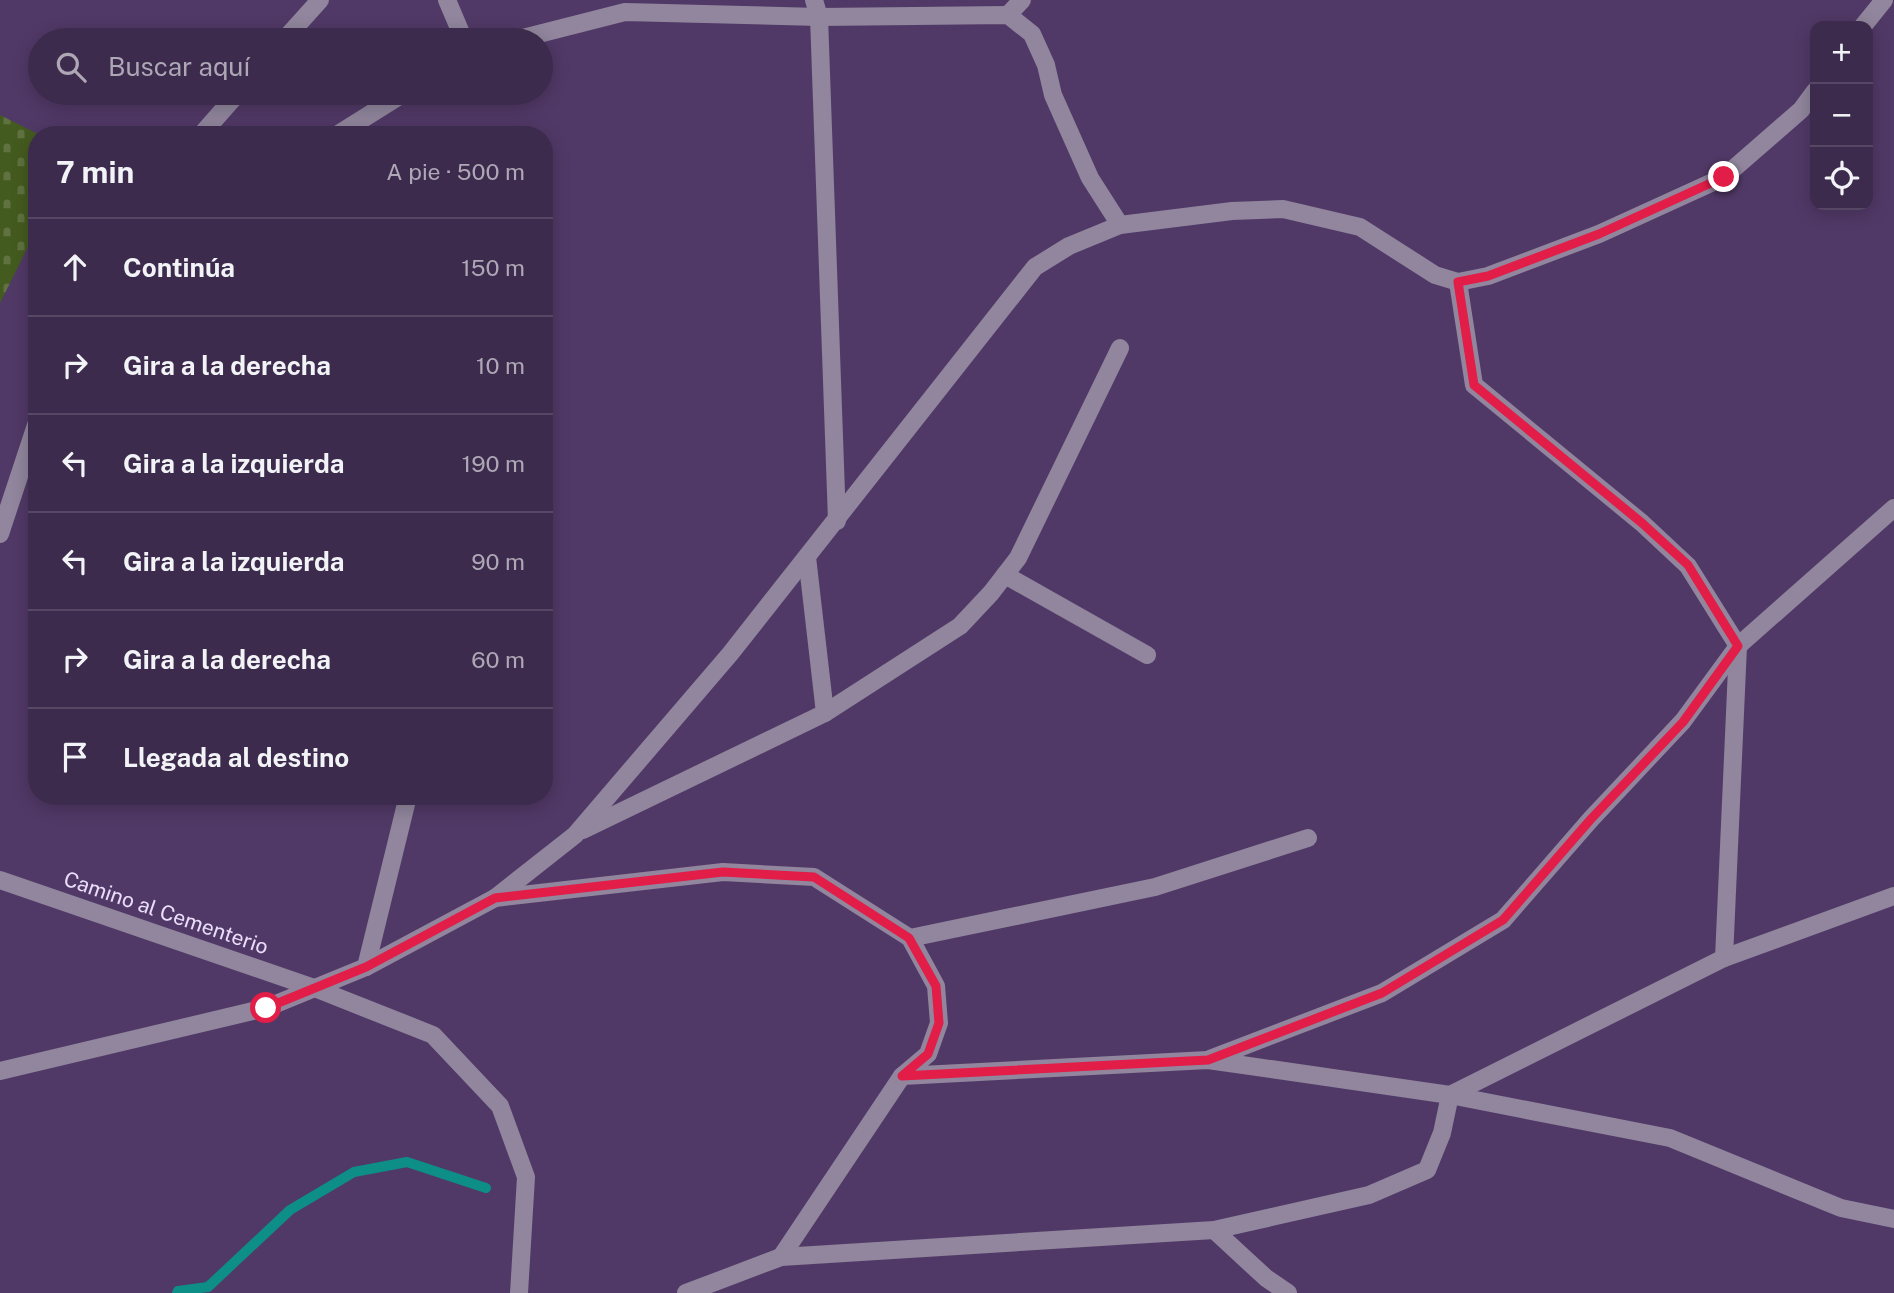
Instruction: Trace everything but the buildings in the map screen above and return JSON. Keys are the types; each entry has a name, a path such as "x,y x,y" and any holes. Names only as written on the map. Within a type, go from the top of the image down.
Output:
{"street":[{"path":"295,28 320,0"},
{"path":"447,0 459,28"},
{"path":"1008,15 1022,0"},
{"path":"1867,21 1884,0"},
{"path":"816,9 837,520"},
{"path":"553,30 625,12 816,9 1008,15 1032,34 1046,65 1053,95 1090,178 1120,225"},
{"path":"0,1071 266,1008 366,967 495,898 575,835 730,654 1035,267 1069,246 1120,225 1233,211 1283,209 1360,227 1435,275 1458,282 1488,276 1599,234 1724,177 1801,110 1810,98"},
{"path":"209,126 227,105"},
{"path":"351,126 385,105"},
{"path":"1458,282 1474,385 1642,523 1688,565 1738,646 1724,958"},
{"path":"575,835 825,713 960,626 991,593 1018,558 1120,348"},
{"path":"0,534 28,449"},
{"path":"1208,1060 1382,993 1503,920 1591,819 1683,722 1738,646 1894,508"},
{"path":"807,557 825,713"},
{"path":"1005,575 1147,655"},
{"path":"366,967 406,805"},
{"path":"909,938 1155,887 1308,838"},
{"path":"495,898 723,872 814,877 909,938 936,986 939,1023 928,1054 902,1076 781,1257"},
{"name":"Camino al Cementerio","path":"0,880 317,989 433,1035 500,1106 526,1177 519,1293"},
{"path":"1450,1095 1724,958 1894,896"},
{"path":"902,1076 1208,1060 1450,1095 1670,1138 1841,1208 1894,1219"},
{"path":"686,1293 781,1257 1214,1230 1369,1195 1427,1170 1442,1133 1450,1095"},
{"path":"1214,1230 1266,1278 1288,1293"}],"green space":[{"path":"0,115 28,129 28,247 0,303"}],"waterway":[{"path":"177,1293 208,1287 290,1210 354,1172 407,1162 486,1188"}],"route":[{"path":"266,1008 366,967 495,898 723,872 814,877 909,938 936,986 939,1023 928,1054 902,1076 1208,1060 1382,993 1503,920 1591,819 1683,722 1738,646 1688,565 1642,523 1474,385 1458,282 1488,276 1599,234 1724,177"}]}
